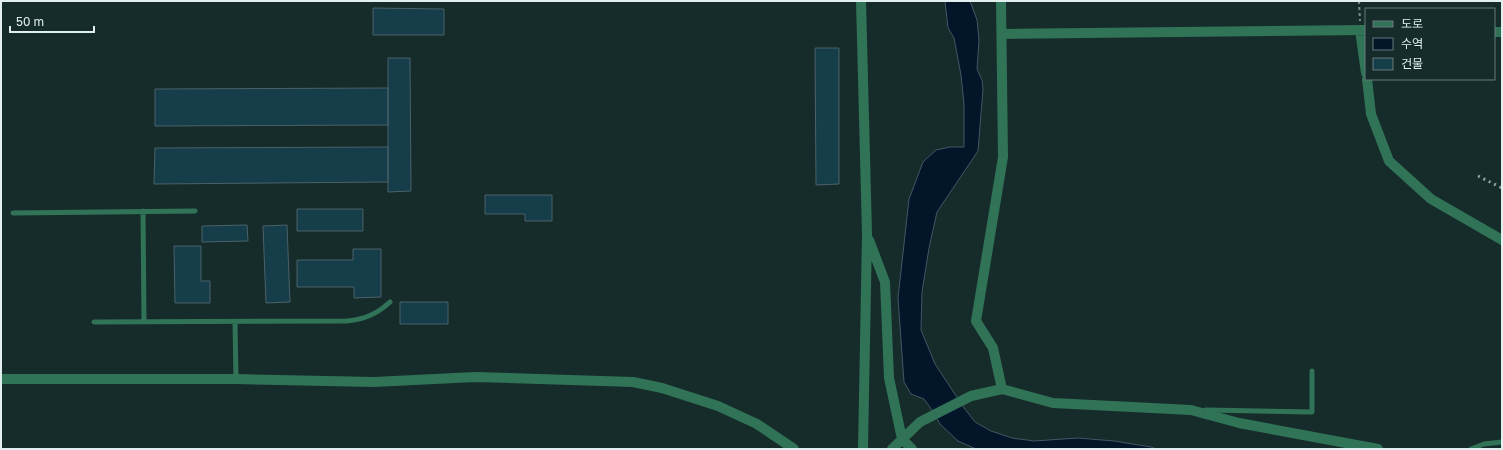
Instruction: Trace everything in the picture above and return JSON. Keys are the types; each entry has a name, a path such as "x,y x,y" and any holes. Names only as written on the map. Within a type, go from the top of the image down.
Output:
{"street":[{"path":"861,1 867,234 863,449"},
{"path":"1001,1 1003,34 1003,157 976,321 993,348 1002,389"},
{"path":"1003,34 1363,30 1365,59"},
{"path":"1367,80 1371,114 1389,162 1430,199 1502,240"},
{"path":"867,234 885,282 889,378 902,439 912,449"},
{"path":"1,379 236,379 374,382 475,378 633,382 662,388 718,406 757,424 794,449"},
{"path":"892,449 920,422 971,396 1002,389 1054,402 1191,410 1239,423 1378,449"}],"lane":[{"path":"143,211 144,321"},
{"path":"13,212 195,211"},
{"path":"94,322 311,322 359,320 374,314 390,302"},
{"path":"235,322 236,379"},
{"path":"1191,410 1312,412 1312,371"},
{"path":"1471,449 1484,444 1502,442"}],"path":[{"path":"1359,1 1363,30"}],"water":[{"path":"945,1 970,1 977,20 979,40 977,69 982,80 983,89 978,151 937,212 929,248 922,292 921,330 935,364 975,422 991,431 1012,438 1034,441 1078,438 1114,441 1156,449 976,449 958,441 940,424 924,399 911,394 904,382 898,298 909,199 923,162 936,150 950,147 964,147 964,104 961,75 954,38 948,28"}],"building":[{"path":"373,8 444,9 444,35 373,35"},
{"path":"815,48 839,48 839,184 816,185"},
{"path":"388,58 410,58 411,191 388,192"},
{"path":"388,88 388,125 155,126 155,89"},
{"path":"388,147 388,182 154,184 155,148"},
{"path":"485,195 552,195 552,221 525,221 525,214 485,214"},
{"path":"297,209 363,209 363,231 297,231"},
{"path":"247,225 248,241 202,242 202,226"},
{"path":"287,225 290,302 266,303 263,226"},
{"path":"174,246 201,246 201,281 210,281 210,303 175,303"},
{"path":"353,249 381,249 381,297 354,298 354,287 297,287 297,260 353,260"},
{"path":"400,302 448,302 448,324 400,324"}],"railway":[{"path":"1478,176 1502,188"}]}
